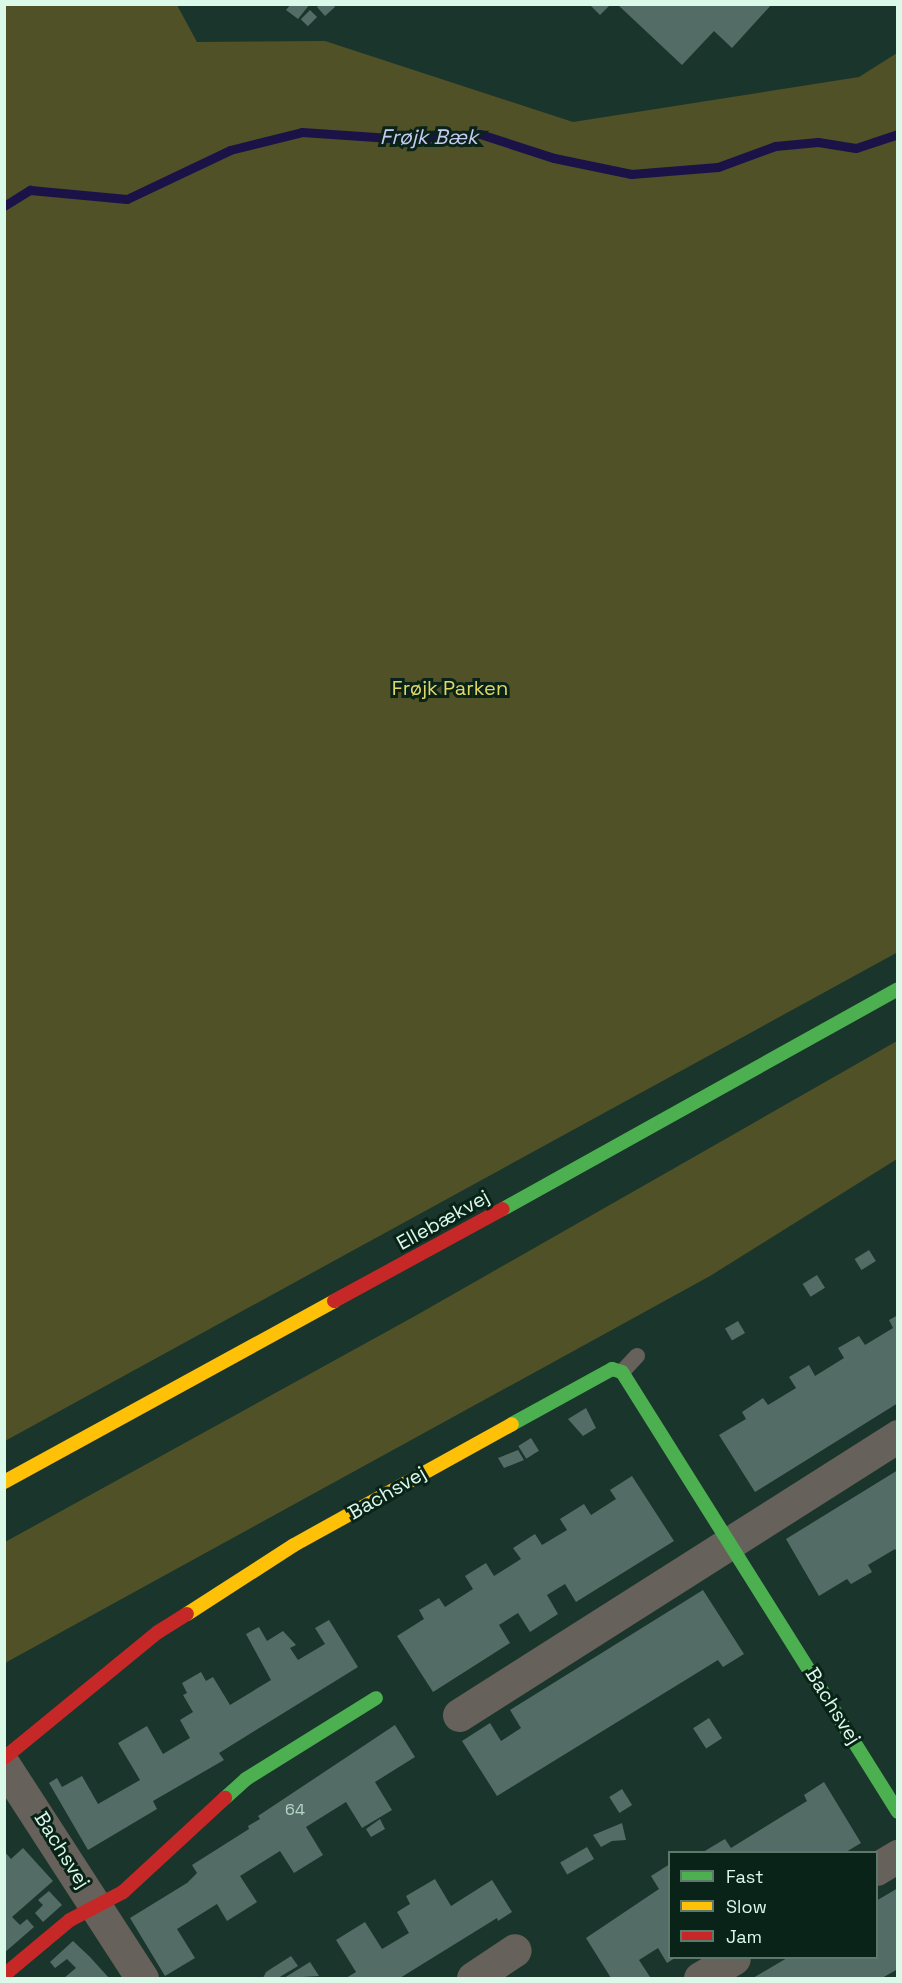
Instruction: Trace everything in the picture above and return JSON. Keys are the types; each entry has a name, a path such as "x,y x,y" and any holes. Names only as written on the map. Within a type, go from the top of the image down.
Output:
{"street":[{"name":"Ellebækvej","path":"4,1482 855,1016 897,989"},
{"name":"Bachsvej","path":"4,1758 158,1632 294,1545 496,1430 612,1369 622,1372 730,1539 897,1812"},
{"path":"459,1715 730,1539 897,1436"},
{"name":"Bachsvej","path":"4,1975 70,1920 123,1892 246,1779 376,1698"},
{"name":"Bachsvej","path":"4,1765 142,1978"},
{"path":"878,1868 897,1856"},
{"path":"473,1978 515,1950"},
{"path":"700,1978 732,1959"}],"lane":[{"path":"622,1372 637,1356"}],"green space":[{"name":"Frøjk Parken","path":"5,4 177,5 197,42 325,41 573,122 859,77 897,53 898,952 5,1441"},
{"path":"897,1041 897,1159 710,1276 5,1663 5,1542 415,1316"}],"building":[{"path":"291,4 310,4 298,19 286,10"},
{"path":"321,4 333,4 335,7 325,16 317,7"},
{"path":"589,4 611,4 600,15"},
{"path":"617,4 772,4 732,48 714,31 682,65"},
{"path":"310,10 317,17 308,26 301,19"},
{"path":"869,1250 876,1261 861,1270 855,1259"},
{"path":"817,1275 825,1288 811,1297 803,1284"},
{"path":"898,1315 898,1403 755,1492 719,1435 746,1419 742,1412 763,1398 768,1405 796,1388 789,1377 809,1365 815,1376 844,1358 838,1348 859,1336 865,1345 893,1328 889,1320"},
{"path":"738,1321 745,1333 732,1341 725,1328"},
{"path":"586,1408 596,1428 583,1436 568,1419"},
{"path":"531,1438 539,1451 526,1459 518,1446"},
{"path":"518,1450 524,1460 504,1468 498,1458"},
{"path":"898,1470 898,1553 895,1549 868,1565 872,1572 851,1584 847,1579 819,1596 786,1539"},
{"path":"632,1476 674,1541 576,1602 565,1584 547,1595 558,1614 530,1632 518,1613 499,1625 510,1643 433,1692 397,1636 424,1619 419,1610 439,1598 445,1607 473,1589 465,1576 486,1563 494,1576 521,1559 513,1548 535,1534 542,1545 567,1530 560,1519 584,1504 591,1515 616,1499 610,1490"},
{"path":"703,1590 744,1654 723,1667 718,1660 497,1796 462,1741 490,1723 501,1741 521,1728 510,1710"},
{"path":"329,1620 358,1667 219,1753 224,1760 153,1801 157,1809 88,1850 49,1783 57,1778 62,1787 82,1776 98,1804 140,1780 118,1743 147,1726 163,1754 190,1738 180,1720 193,1712 183,1695 187,1693 182,1683 201,1672 206,1681 213,1677 230,1705 271,1680 246,1634 259,1627 267,1641 283,1631 296,1645 290,1648 298,1660 325,1644 315,1628"},
{"path":"709,1718 722,1738 706,1748 693,1728"},
{"path":"395,1725 415,1757 375,1782 392,1810 362,1828 346,1802 306,1827 323,1855 294,1873 280,1851 240,1876 257,1902 227,1921 217,1904 177,1929 195,1958 165,1976 130,1918 187,1883 197,1873 192,1865 249,1829 248,1826 260,1819 258,1816"},
{"path":"824,1782 861,1843 848,1851 705,1851 725,1839 731,1848 807,1801 804,1795"},
{"path":"622,1789 632,1805 619,1813 609,1797"},
{"path":"380,1819 385,1829 371,1837 366,1829"},
{"path":"622,1823 626,1840 612,1841 601,1847 593,1835"},
{"path":"587,1847 594,1859 567,1875 560,1862"},
{"path":"23,1848 53,1881 12,1917 20,1925 27,1919 34,1927 4,1953 4,1851 11,1859"},
{"path":"668,1865 668,1959 673,1959 667,1963 658,1948 639,1960 650,1977 611,1978 586,1938 659,1889 651,1876"},
{"path":"435,1879 451,1906 492,1880 512,1912 498,1921 497,1918 400,1978 346,1978 356,1972 336,1940 365,1922 382,1949 409,1933 397,1912 410,1904 406,1896"},
{"path":"898,1888 898,1969 882,1978 753,1978 785,1959 878,1959 878,1900"},
{"path":"49,1891 62,1905 43,1922 35,1913 43,1905 38,1900"},
{"path":"73,1941 109,1978 64,1978 76,1968 67,1959 55,1968 50,1962"},
{"path":"291,1956 298,1966 278,1978 263,1978 266,1972"},
{"path":"310,1962 319,1976 284,1978"}],"waterway":[{"name":"Frøjk Bæk","path":"4,206 30,190 127,199 230,150 302,132 405,139 480,134 554,158 631,174 718,167 775,146 818,142 856,148 898,134"}],"traffic: fast":[{"path":"503,1209 898,989"},
{"path":"512,1424 612,1369 622,1372 898,1812"},
{"path":"225,1798 246,1779 376,1698"}],"traffic: slow":[{"path":"4,1482 334,1301"},
{"path":"187,1614 294,1545 512,1424"}],"traffic: jam":[{"path":"334,1301 503,1209"},
{"path":"4,1758 158,1632 187,1614"},
{"path":"4,1975 70,1920 123,1892 225,1798"}]}
